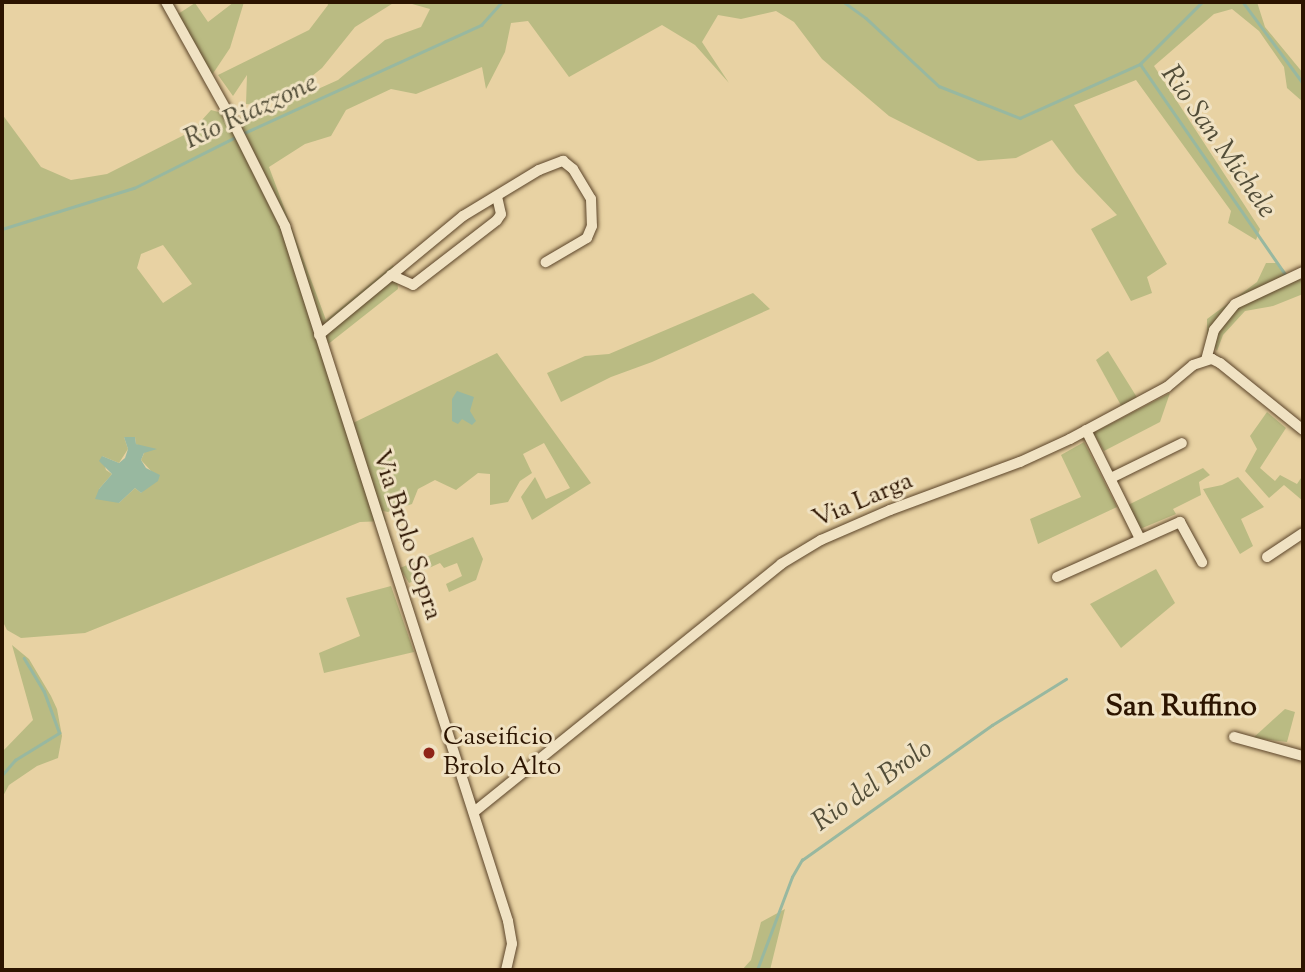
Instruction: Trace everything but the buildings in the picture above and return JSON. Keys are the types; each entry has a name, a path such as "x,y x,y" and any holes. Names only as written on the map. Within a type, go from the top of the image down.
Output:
{"street":[{"name":"Via Brolo Sopra","path":"166,2 249,151 282,219 511,932 506,970"},
{"path":"319,335 391,275 412,261 463,216 539,170 564,161 573,169 591,199 592,226 587,238 546,262"},
{"path":"391,275 413,285 497,220 501,214 497,197"},
{"path":"1303,272 1235,304 1214,330 1206,360 1220,363 1303,430"},
{"name":"Via Larga","path":"474,812 781,564 821,540 890,510 1020,462 1167,387 1193,365 1206,360"},
{"path":"1086,430 1140,539"},
{"path":"1111,478 1182,443"},
{"path":"1057,577 1180,522 1202,562"},
{"path":"1267,557 1303,533"},
{"path":"1234,737 1303,757"}],"green space":[{"path":"234,2 244,2 230,48 212,75 178,14 195,3 208,22"},
{"path":"327,2 395,2 355,27 322,68 296,89 259,105 246,104 247,75 233,96 218,75 309,30 328,5"},
{"path":"405,2 1257,2 1265,27 1303,73 1303,102 1287,88 1284,67 1259,31 1232,9 1214,14 1154,66 1260,229 1256,240 1228,223 1231,211 1136,80 1074,105 1167,264 1147,277 1152,293 1131,301 1091,229 1117,215 1076,172 1052,140 1016,158 978,161 889,116 822,59 794,22 776,11 741,19 718,15 702,42 729,83 695,45 662,25 569,77 528,21 511,23 505,52 486,89 482,67 416,94 391,89 346,110 331,136 305,144 269,167 326,320 393,265 396,271 398,289 327,345 353,423 497,353 591,483 532,520 521,497 535,477 546,499 570,488 544,443 523,454 532,473 520,481 508,502 490,505 490,474 478,473 456,490 435,480 418,489 412,504 388,512 383,511 386,521 360,522 85,633 21,638 7,630 2,620 2,114 41,167 71,180 107,174 192,131 211,110 249,120 338,80 385,40 421,27 430,9","holes":["163,245 192,284 163,303 137,268 141,254","124,437 135,437 136,444 146,449 141,460 152,472 150,484 141,493 135,488 119,503 99,489 112,474 106,470 102,456 119,463 128,449"]},
{"path":"1266,263 1278,263 1287,274 1303,281 1303,294 1273,306 1245,311 1223,335 1217,351 1207,335 1207,319 1257,282"},
{"path":"753,293 770,309 652,362 611,377 561,402 547,373 585,356 609,354"},
{"path":"1108,351 1138,399 1123,409 1096,360"},
{"path":"1170,393 1160,422 1104,451 1093,433"},
{"path":"1267,412 1286,428 1260,468 1275,481 1280,475 1297,484 1303,475 1303,501 1284,485 1269,498 1245,471 1257,449 1250,436"},
{"path":"1084,442 1117,507 1038,544 1030,519 1081,497 1061,455"},
{"path":"1203,468 1210,475 1199,482 1201,495 1173,509 1176,514 1140,529 1128,505"},
{"path":"1238,477 1264,507 1241,519 1253,546 1240,554 1203,489 1222,485"},
{"path":"473,537 483,559 476,580 449,592 446,584 462,576 457,563 444,568 440,563 418,573 419,579 409,583 400,568"},
{"path":"1156,569 1175,603 1121,648 1090,604"},
{"path":"391,586 414,652 324,673 319,653 360,636 346,598"},
{"path":"12,645 29,659 51,696 57,709 62,736 58,758 37,766 9,785 2,798 2,752 33,720"},
{"path":"1285,709 1295,712 1287,742 1253,738"},
{"path":"785,909 770,970 742,970 751,960 761,922"}],"shaded area":[{"path":"457,391 474,397 470,411 476,421 472,425 462,419 458,424 452,421 452,399"},
{"path":"124,437 135,437 136,444 157,449 144,453 141,460 146,468 160,475 158,481 141,493 135,488 119,503 95,499 99,489 112,474 99,461 102,456 119,463 125,458 128,449"}],"waterway":[{"name":"Rio Riazzone","path":"242,134 481,25 502,2"},
{"name":"Rio Riazzone","path":"844,2 866,18 939,86 1020,118 1140,64 1202,2"},
{"path":"1243,2 1303,83"},
{"name":"Rio San Michele","path":"1141,65 1286,275"},
{"name":"Rio Riazzone","path":"2,229 134,188 236,137"},
{"path":"2,775 15,760 59,733 44,692 24,659"},
{"name":"Rio del Brolo","path":"757,970 792,877 802,860 992,725 1066,679"}],"place":[{"name":"Caseificio Brolo Alto","path":"429,753"}],"district":[{"name":"San Ruffino","path":"1181,708"}]}
